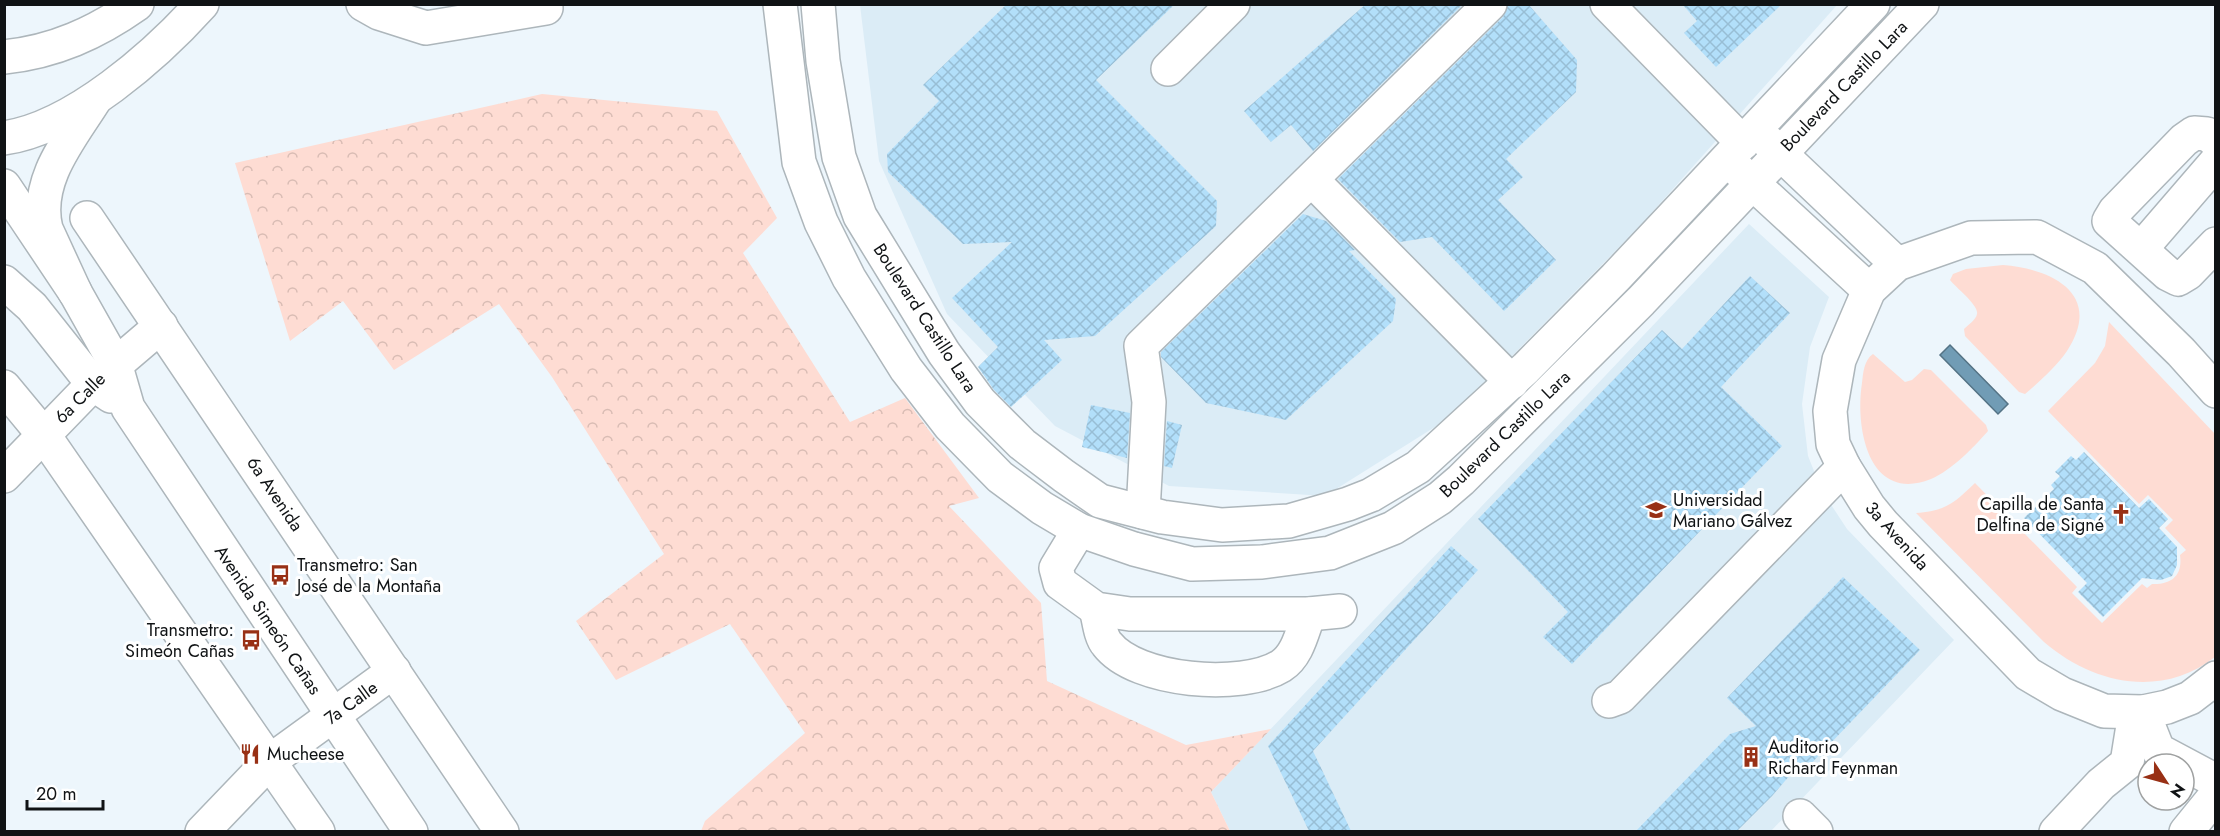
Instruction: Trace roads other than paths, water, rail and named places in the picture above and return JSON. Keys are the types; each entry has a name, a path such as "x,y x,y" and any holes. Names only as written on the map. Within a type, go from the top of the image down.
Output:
{"main road":[{"path":"4,57 51,49 86,36 137,4"},
{"path":"4,138 45,126 81,107 123,78 165,42 202,4"},
{"path":"363,4 379,13 426,28 546,8"},
{"name":"Boulevard Castillo Lara","path":"780,4 799,162 821,222 849,278 906,369 950,426 1000,477 1042,508 1079,530 1134,549 1192,564 1262,562 1330,553 1393,528 1440,498 1552,391 1641,301 1921,5"},
{"name":"Boulevard Castillo Lara","path":"818,4 823,61 839,157 860,216 944,352 981,402 1022,444 1100,501 1162,517 1221,525 1289,521 1348,504 1371,495 1418,467 1519,375 1615,278 1873,4"},
{"path":"1168,69 1233,4"},
{"path":"1143,512 1149,402 1141,346 1490,4"},
{"path":"1607,4 1742,144 1752,183 1869,290 1897,264 1971,238 2037,237 2096,268 2181,352 2216,391"},
{"path":"75,292 44,220 46,186 55,164 97,96"},
{"path":"2216,141 2207,134 2194,133 2184,140 2115,211 2109,221 2168,274 2178,279 2188,273 2216,244"},
{"path":"1742,144 1779,153 1897,264"},
{"path":"799,162 839,157"},
{"path":"2141,249 2216,162"},
{"path":"1312,180 1519,375 1552,391"},
{"name":"Avenida Simeón Cañas","path":"4,186 75,292 104,374"},
{"name":"6a Avenida","path":"57,254 89,222 502,831"},
{"path":"1615,278 1641,301"},
{"name":"Avenida Simeón Cañas","path":"4,282 104,374 411,831"},
{"name":"3a Avenida","path":"1869,290 1839,360 1830,411 1833,444 1844,467 1869,507 1883,524 2028,674 2062,694 2104,711 2131,712"},
{"name":"6a Calle","path":"4,476 104,374 161,326"},
{"path":"4,387 44,434 318,831"},
{"path":"1418,467 1440,498"},
{"path":"1609,701 1620,697 1844,467"},
{"path":"1042,508 1064,476"},
{"path":"1079,530 1056,568 1060,582 1096,609 1130,614 1325,613 1294,654 1282,665 1263,675 1195,679 1158,674 1122,657 1106,643 1096,609"},
{"name":"7a Calle","path":"202,831 270,760 394,671"},
{"path":"2131,712 2167,707 2190,698 2214,683"},
{"path":"2131,712 2158,750 2216,781"},
{"path":"2056,831 2101,784 2110,751 2131,712"},
{"path":"2186,831 2216,795"}],"water":[{"path":"1950,345 2008,404 1998,414 1940,355"}],"place":[{"name":"Universidad Mariano Gálvez","path":"1656,510"},
{"name":"Capilla de Santa Delfina de Signé","path":"2121,514"},
{"name":"Transmetro: San José de la Montaña","path":"280,575"},
{"name":"Transmetro: Simeón Cañas","path":"251,640"},
{"name":"Mucheese","path":"250,754"},
{"name":"Auditorio Richard Feynman","path":"1751,757"}]}
